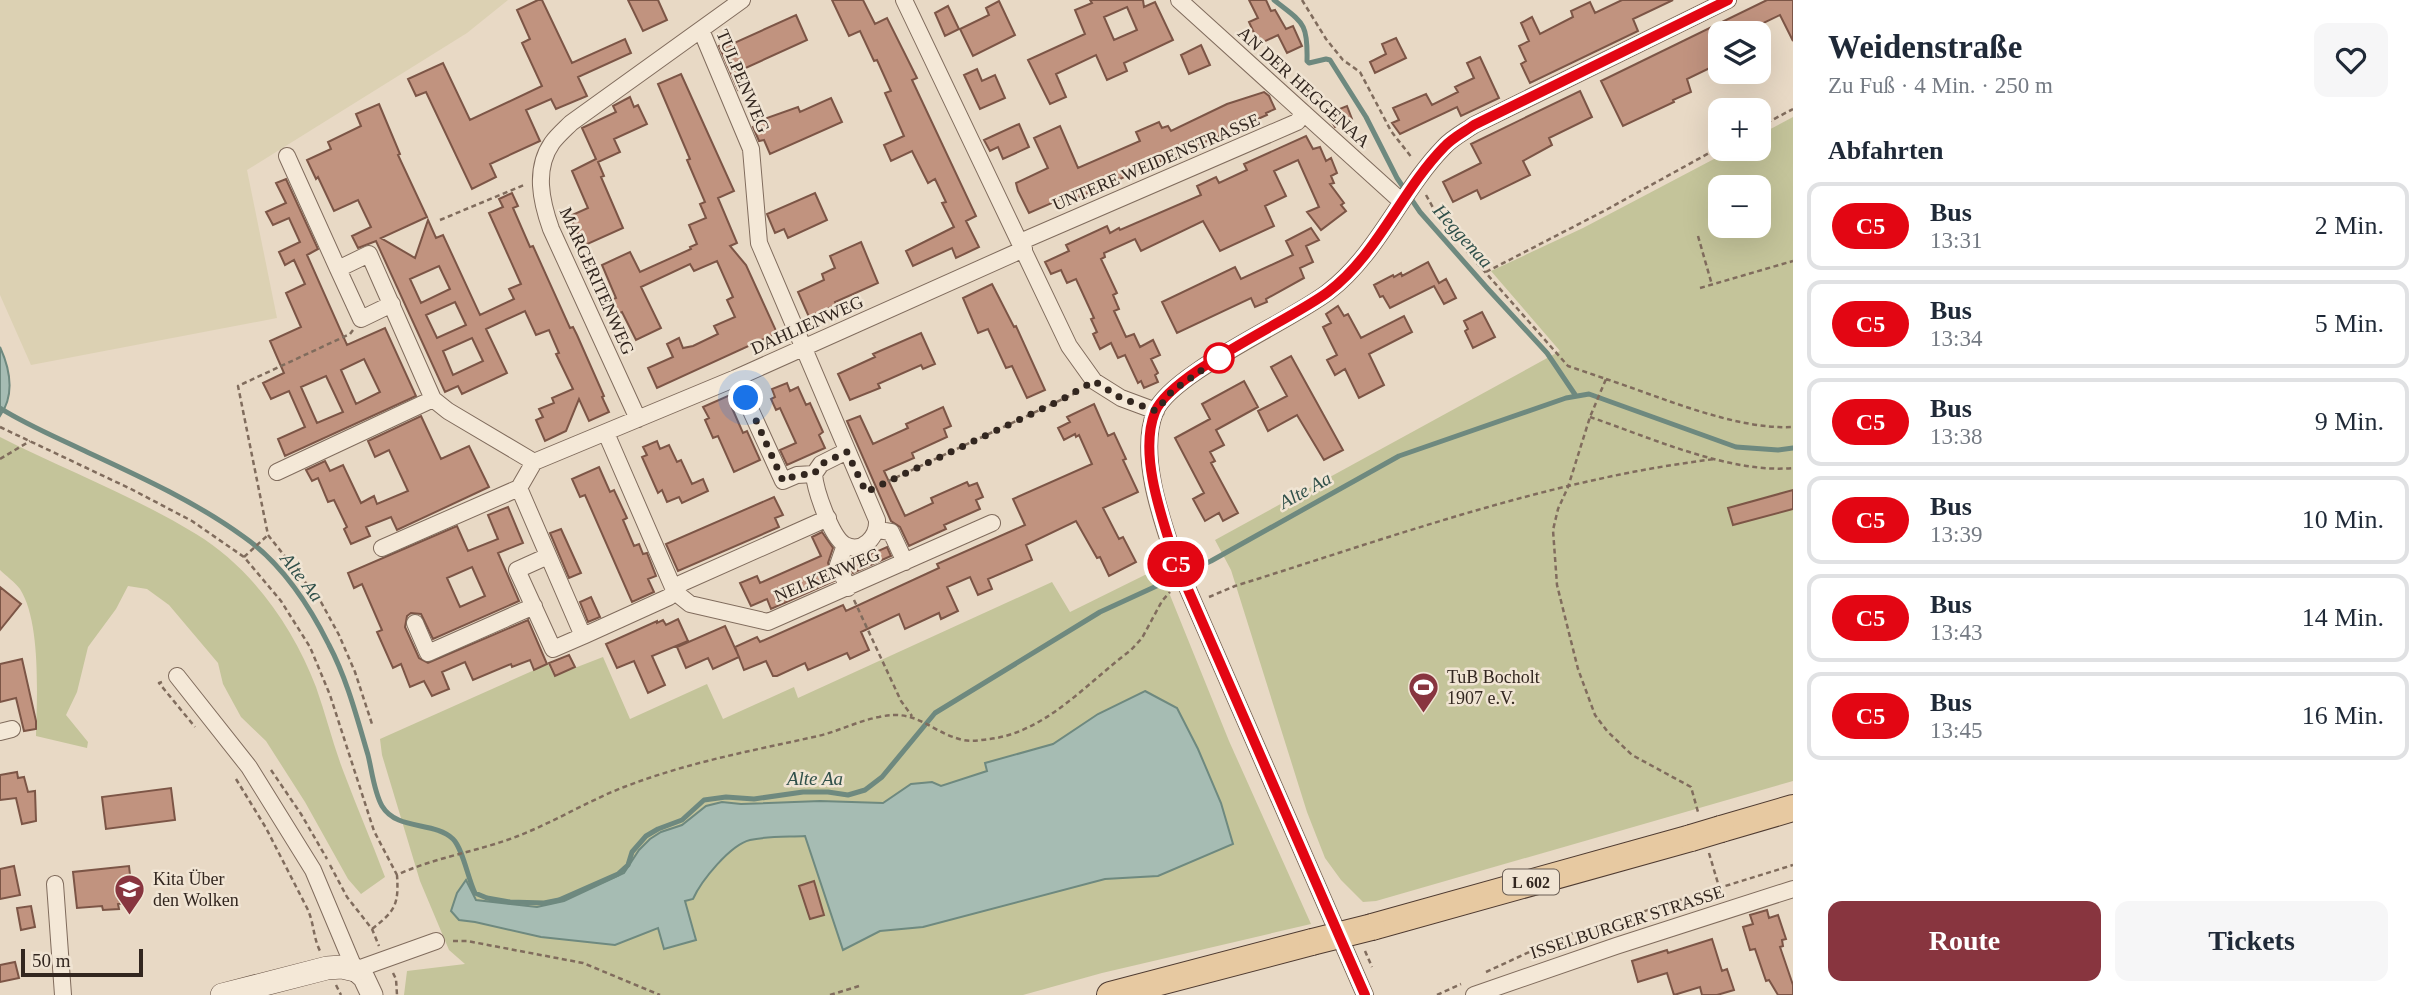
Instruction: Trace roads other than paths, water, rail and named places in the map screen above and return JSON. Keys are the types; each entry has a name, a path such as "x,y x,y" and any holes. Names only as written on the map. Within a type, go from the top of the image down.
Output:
{"main road":[{"name":"L 602","path":"1110,995 1372,927 1793,808"},
{"path":"222,995 327,968 355,970"}],"street":[{"name":"MARGERITENWEG","path":"638,419 551,229 544,208 541,167 551,144 571,122 742,0"},
{"path":"904,0 1069,346 1094,381 1121,398 1156,411"},
{"name":"AN DER HEGGENAA","path":"1180,0 1402,202"},
{"path":"1365,995 1178,586 1176,562 1155,491 1150,440 1156,411 1172,391 1200,370 1328,292 1345,277 1446,145 1474,125 1728,0"},
{"name":"TULPENWEG","path":"701,30 751,149 758,243 803,348"},
{"name":"UNTERE WEIDENSTRASSE","path":"1022,246 1297,122 1304,113"},
{"path":"287,156 360,319 392,304"},
{"name":"DAHLIENWEG","path":"534,462 736,378 1022,246"},
{"path":"338,269 369,254 433,399 448,411 534,462 519,488 382,548"},
{"name":"NELKENWEG","path":"803,348 877,520 878,530 873,540 859,547 845,545 838,538 815,487 814,474"},
{"path":"736,378 783,481 797,475 814,474 821,464 847,452"},
{"path":"277,472 433,399"},
{"path":"606,433 675,592"},
{"path":"519,488 583,636"},
{"path":"548,556 517,570 553,649 667,598 682,583 828,518"},
{"name":"NELKENWEG","path":"675,592 690,604 768,622 992,523"},
{"path":"878,530 891,532 905,562"},
{"path":"845,545 838,565 848,588"},
{"path":"415,623 428,653 534,606"},
{"path":"177,676 249,767 313,870 355,970 363,978 372,995"},
{"path":"55,884 63,995"},
{"name":"ISSELBURGER STRASSE","path":"1474,995 1577,958 1793,889"},
{"path":"355,970 436,941"}],"waterway":[{"name":"Heggenaa","path":"1274,0 1302,24 1307,61 1330,60 1366,117 1397,178 1420,212 1547,353 1576,396"},
{"name":"Alte Aa","path":"0,408 187,501 226,524 257,547 282,572 303,600 335,658 356,713 382,806 397,819 445,833 453,839 460,850 475,893 510,902 544,903 559,900 618,874 628,865 632,852 646,836 682,820 704,800 726,797 754,799 803,792 848,795 865,790 882,777 935,713 1100,612 1211,561 1399,456 1566,398 1589,394 1736,447 1778,450 1793,448"}],"place":[{"name":"TuB Bocholt 1907 e.V.","path":"1424,714"},
{"name":"Kita Über den Wolken","path":"130,916"}]}
